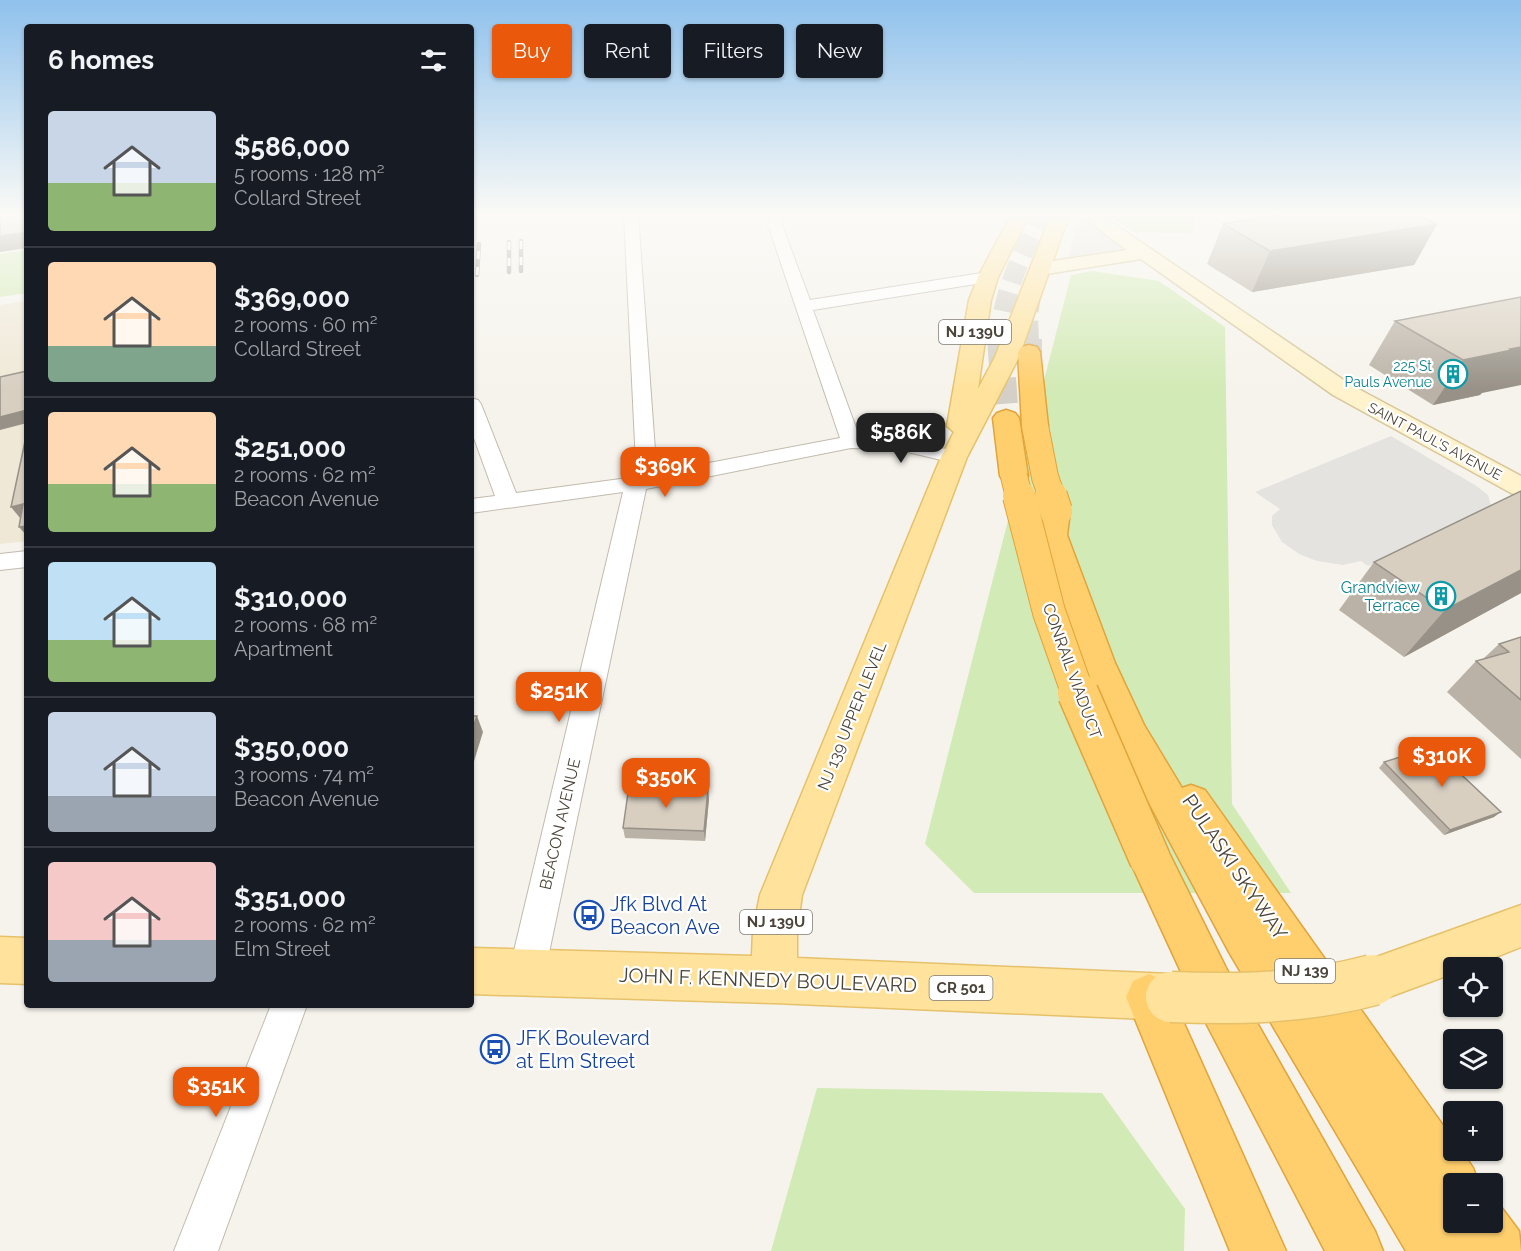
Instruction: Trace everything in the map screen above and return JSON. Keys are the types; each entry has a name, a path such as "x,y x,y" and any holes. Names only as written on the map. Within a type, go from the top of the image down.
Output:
{"highway":[{"name":"NJ 139","path":"1029,352 1035,426 1045,477 1110,658 1163,776"},
{"name":"CONRAIL VIADUCT","path":"1006,418 1014,476 1038,574 1064,656 1102,752 1150,860 1233,1030 1355,1251"},
{"path":"1056,511 1052,535 1090,644 1116,705 1163,776 1319,1059 1438,1251"},
{"name":"PULASKI SKYWAY","path":"1163,776 1206,825 1444,1173"},
{"path":"1160,997 1258,1251"},
{"path":"1487,1233 1499,1251"}],"main road":[{"name":"NJ 139 UPPER LEVEL","path":"954,457 980,300 990,273"},
{"name":"NJ 139 UPPER LEVEL","path":"774,980 775,930 781,895 954,457 1007,357 1038,273"},
{"name":"JOHN F. KENNEDY BOULEVARD","path":"474,971 774,980 1160,997 1277,999 1337,990 1373,980 1521,926"},
{"path":"0,960 24,961"}],"street":[{"name":"BEACON AVENUE","path":"527,972 636,484 646,464 635,273"},
{"path":"793,273 851,442"},
{"name":"SAINT PAUL'S AVENUE","path":"1174,273 1351,396 1521,487"},
{"path":"805,306 988,277"},
{"path":"474,412 508,502"},
{"path":"474,506 636,484 851,442 895,443 954,457"},
{"path":"0,562 24,559"},
{"path":"196,1251 288,1008"}],"shaded area":[{"path":"24,301 24,541 0,544 0,305"},
{"path":"1391,436 1475,485 1488,495 1491,506 1368,566 1361,561 1343,565 1317,561 1299,554 1282,542 1272,525 1272,516 1280,509 1255,492"}],"green space":[{"path":"0,273 24,273 24,293 0,297"},
{"path":"1108,273 1159,281 1225,327 1232,804 1291,893 974,893 925,844 1071,275"},
{"path":"817,1088 1102,1093 1185,1209 1184,1251 771,1251"}],"building":[{"path":"1521,297 1521,347 1463,360 1395,321"},
{"path":"24,372 24,411 0,417 0,377"},
{"path":"24,446 24,526 19,527 23,504 11,507"},
{"path":"1521,491 1521,570 1445,610 1374,562"},
{"path":"1521,637 1521,700 1476,661 1509,652 1499,644"},
{"path":"1432,747 1501,812 1450,830 1384,762"},
{"path":"629,786 708,789 704,831 623,828"}],"tunnel":[{"path":"1000,340 1004,308 1015,273"},
{"path":"1029,341 1028,316 1032,289"},
{"path":"1000,340 1006,418"},
{"path":"1029,341 1029,352"}],"place":[{"name":"225 St Pauls Avenue","path":"1453,374"},
{"name":"Grandview Terrace","path":"1441,596"},
{"name":"Jfk Blvd At Beacon Ave","path":"589,915"},
{"name":"JFK Boulevard at Elm Street","path":"495,1049"}]}
